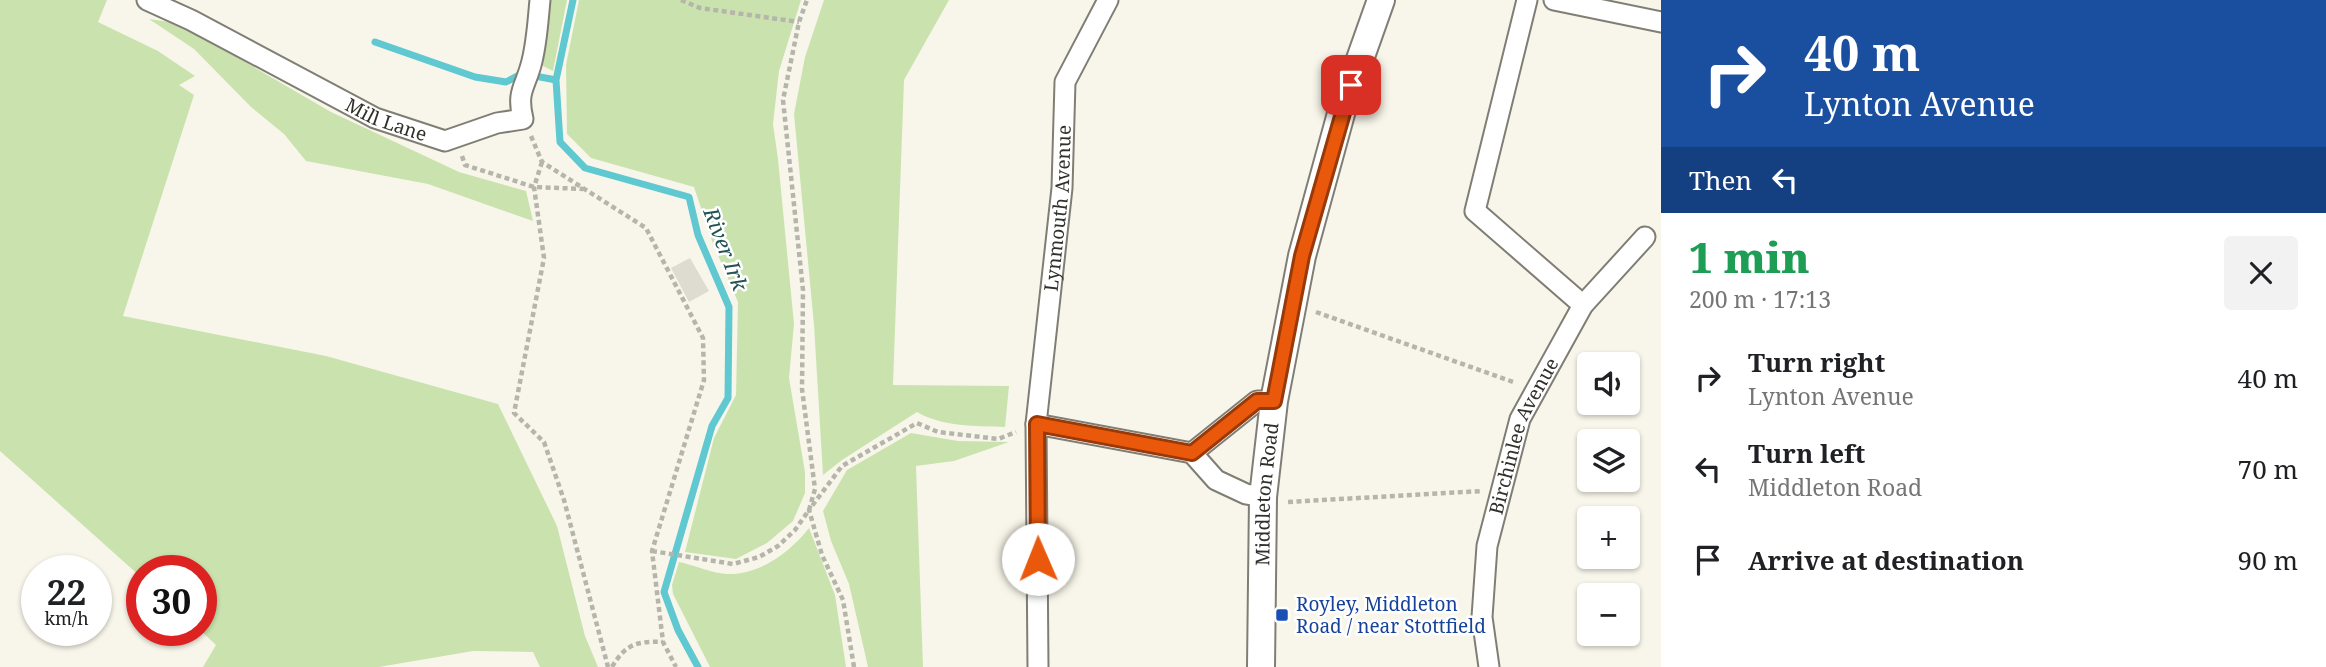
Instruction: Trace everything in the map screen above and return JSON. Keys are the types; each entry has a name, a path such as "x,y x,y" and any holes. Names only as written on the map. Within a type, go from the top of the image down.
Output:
{"main road":[{"name":"Middleton Road","path":"1261,667 1263,500 1274,401 1302,256 1342,110 1381,0"}],"street":[{"name":"Mill Lane","path":"147,0 191,20 375,118 445,141 497,123 523,119"},
{"path":"523,119 519,103 522,86 532,63 540,0"},
{"name":"Lynmouth Avenue","path":"1038,667 1037,424 1062,188 1065,82 1108,0"},
{"path":"1527,0 1475,211 1583,305"},
{"path":"1554,0 1661,22"},
{"name":"Birchinlee Avenue","path":"1489,667 1482,617 1486,557 1500,490 1520,419 1583,305 1645,237"},
{"path":"1192,453 1257,401 1274,401"},
{"path":"1037,424 1192,453 1216,480 1263,500"}],"path":[{"path":"681,0 700,8 799,22"},
{"path":"807,0 799,22 783,100 803,290 802,389 815,489 809,510 822,555 843,600 854,667"},
{"path":"523,119 542,162 646,228 703,338 704,380 652,551 663,642 676,667"},
{"path":"455,138 465,165 534,187 584,189"},
{"path":"542,162 534,187 544,258 514,413 544,442 565,500 610,667"},
{"path":"1293,304 1536,390"},
{"path":"652,551 733,564 759,557 778,546 795,530 842,466 917,423 939,432 998,439 1037,424"},
{"path":"1263,500 1500,490"},
{"path":"610,667 623,650 646,641 663,642"}],"green space":[{"path":"0,0 107,0 98,22 158,51 195,76 179,85 194,95 123,316 326,356 498,404 557,526 585,636 598,667 540,667 533,652 473,651 379,667 203,667 217,646 217,555 126,555 126,564 0,451"},
{"path":"549,0 567,0 553,71 539,64 550,9"},
{"path":"579,0 801,0 779,71 773,124 794,324 789,378 805,472 805,493 793,521 767,543 736,559 685,552 714,438 736,395 738,302 712,241 694,187 591,158 567,134 566,65"},
{"path":"824,0 949,0 904,80 893,385 1009,386 1005,427 948,423 917,412 823,475 814,325 794,114 805,57"},
{"path":"149,19 170,22 192,31 331,112 459,172 526,191 533,221 428,184 306,161 284,134 251,107 194,49"},
{"path":"911,433 958,441 1009,442 954,461 916,466 923,667 868,667 849,584 831,541 823,511 847,470"},
{"path":"809,528 835,595 846,667 710,667 673,594 672,585 679,562 727,574 751,571 783,553"}],"building":[{"path":"690,258 709,291 689,302 671,268"}],"waterway":[{"name":"River Irk","path":"573,0 556,80 560,142 585,168 689,197 698,235 729,307 728,398 712,426 664,592 678,630 698,667"},
{"path":"375,42 475,77 506,82 521,74"},
{"path":"535,76 556,80"}],"place":[{"name":"Royley, Middleton Road / near Stottfield","path":"1282,615"}],"route":[{"path":"1038,559 1037,424 1192,453 1257,401 1274,401 1302,256 1351,85"}]}
